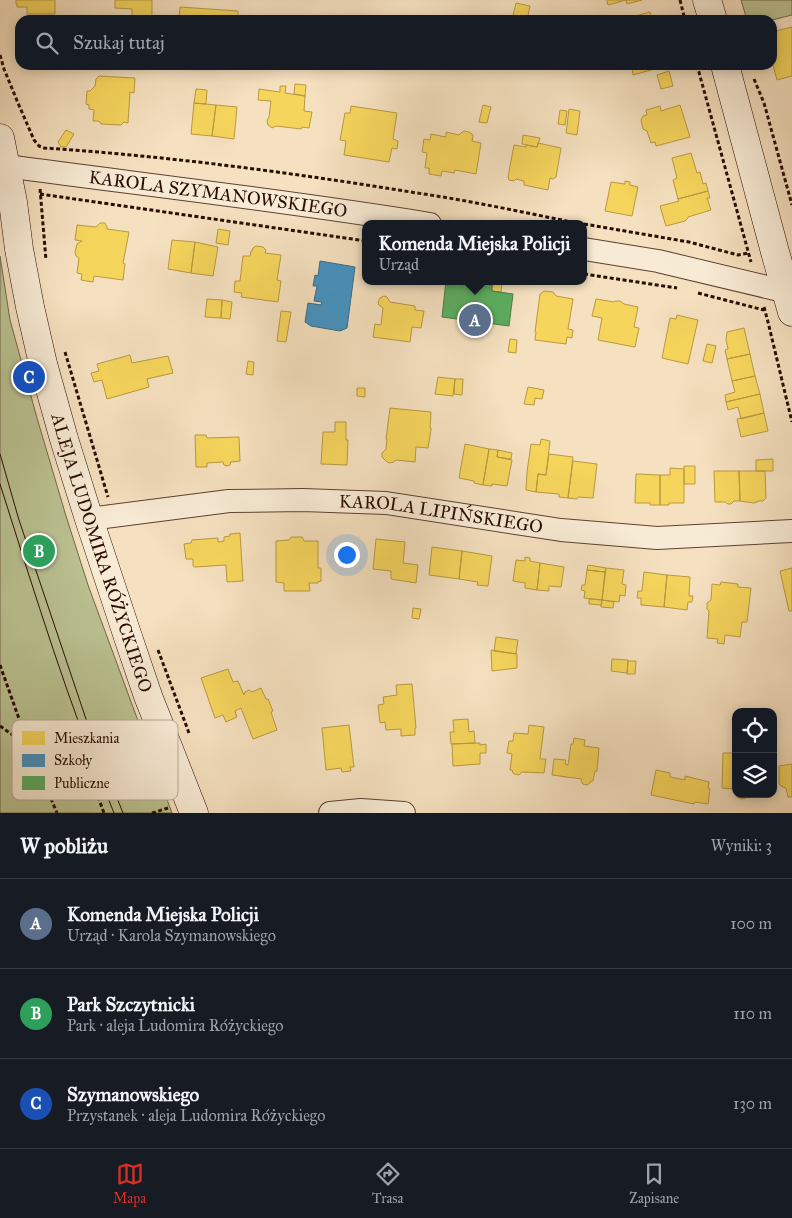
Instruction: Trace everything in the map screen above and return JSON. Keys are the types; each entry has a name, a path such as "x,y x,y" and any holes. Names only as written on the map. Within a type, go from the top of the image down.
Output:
{"street":[{"path":"707,0 712,15"},
{"path":"726,70 783,300"},
{"name":"ALEJA LUDOMIRA RÓŻYCKIEGO","path":"0,138 36,338 89,519 155,720"},
{"name":"KAROLA SZYMANOWSKIEGO","path":"6,166 406,220"},
{"path":"587,249 658,261 783,300"},
{"name":"KAROLA LIPIŃSKIEGO","path":"89,519 229,501 303,500 386,503 561,530 657,538 792,531"},
{"name":"ALEJA LUDOMIRA RÓŻYCKIEGO","path":"178,794 183,810"},
{"path":"330,813 361,810 404,813"}],"path":[{"path":"680,0 684,15"},
{"path":"0,55 7,77 34,140 39,146 44,148 163,158 273,172 418,193 561,220"},
{"path":"698,70 751,260"},
{"path":"756,84 764,102 792,205"},
{"path":"40,194 362,240"},
{"path":"587,225 689,242 738,255 749,253"},
{"path":"587,274 677,288"},
{"path":"697,293 764,310 783,300"},
{"path":"764,310 792,422"},
{"path":"0,665 19,720"},
{"path":"0,726 12,735"},
{"path":"51,800 57,813"},
{"path":"99,800 104,813"},
{"path":"152,813 183,810"}],"green space":[{"path":"741,0 792,0 792,15 777,19 777,15 746,15"},
{"path":"0,256 10,320 66,516 88,585 138,720 12,720 12,800 167,800 172,813 0,813"}],"building: Mieszkania":[{"path":"16,0 55,0 55,14 27,14 27,7 17,7"},
{"path":"115,0 152,0 152,15 132,15 132,9 115,8"},
{"path":"607,0 626,0 608,5"},
{"path":"626,0 642,0 627,4"},
{"path":"516,3 530,6 528,15 513,15"},
{"path":"180,7 238,11 238,15 179,15"},
{"path":"650,12 651,15 639,15"},
{"path":"792,27 792,76 777,80 774,70 777,70 777,31"},
{"path":"632,70 651,70 633,75"},
{"path":"669,71 673,86 661,89 657,75"},
{"path":"99,76 135,78 134,93 130,92 128,123 124,122 121,125 101,124 99,121 93,121 94,110 89,109 89,105 86,104 87,91 90,91 95,86 96,79"},
{"path":"295,84 306,85 305,96 294,94"},
{"path":"280,86 286,86 285,93 305,96 304,111 312,112 309,128 276,126 272,128 268,125 271,101 258,100 259,89 280,92"},
{"path":"196,89 207,90 206,104 194,103"},
{"path":"194,103 216,105 212,136 191,134"},
{"path":"216,105 237,107 234,139 212,136"},
{"path":"483,105 491,107 487,123 479,122"},
{"path":"680,105 690,137 656,146 655,142 651,143 647,131 643,129 641,120 643,116 647,115 646,110 660,106 661,111"},
{"path":"351,106 397,113 393,139 398,141 397,149 392,148 389,162 344,155 346,141 340,140 345,113 350,113"},
{"path":"569,109 580,111 577,135 566,133"},
{"path":"560,110 567,111 565,125 558,124"},
{"path":"66,130 74,134 66,147 61,147 58,142"},
{"path":"464,131 472,134 472,141 481,143 476,174 455,170 454,173 442,171 441,176 429,174 429,168 425,168 427,153 422,152 424,139 430,140 431,134 446,137 446,132 459,135"},
{"path":"523,135 540,138 537,147 522,144"},
{"path":"538,143 561,148 556,177 550,178 548,190 524,185 524,181 509,180 508,177 514,145 537,147"},
{"path":"691,153 697,173 700,172 703,184 706,183 708,191 678,199 673,180 677,178 672,158"},
{"path":"625,181 630,182 630,185 638,187 632,216 605,211 611,182 625,184"},
{"path":"708,191 710,198 707,198 711,210 688,217 685,221 666,226 660,206"},
{"path":"100,223 105,223 107,229 129,232 123,263 125,264 123,280 94,276 93,282 81,280 82,274 77,273 79,258 75,252 77,244 82,241 75,240 77,225 96,227"},
{"path":"218,229 230,231 228,245 216,243"},
{"path":"172,240 195,242 191,273 168,269"},
{"path":"195,242 218,247 213,276 191,273"},
{"path":"256,246 263,247 266,250 265,253 281,255 277,280 281,281 278,302 241,297 242,293 234,292 235,281 240,281 243,256 250,256 251,251"},
{"path":"492,285 502,285 501,292 492,291"},
{"path":"544,291 553,292 556,296 573,299 568,329 573,330 572,338 567,337 566,344 535,340 540,294"},
{"path":"384,296 390,302 415,306 415,310 424,311 421,328 412,327 410,342 373,337 375,324 381,325 383,308 378,302"},
{"path":"207,299 222,300 221,318 205,317"},
{"path":"596,299 620,301 624,304 638,307 634,327 639,328 635,347 598,340 602,318 592,316"},
{"path":"222,300 232,302 230,319 221,318"},
{"path":"281,311 291,312 286,342 277,341"},
{"path":"677,315 698,320 688,364 662,358 670,318 676,319"},
{"path":"744,328 750,354 727,359 725,350 728,349 727,332"},
{"path":"510,339 517,340 516,353 508,352"},
{"path":"707,344 716,346 712,363 703,361"},
{"path":"750,354 755,376 732,381 727,359"},
{"path":"130,355 132,363 168,356 173,373 147,379 149,387 107,399 102,380 94,382 91,373 99,371 97,364"},
{"path":"248,361 254,362 253,375 246,374"},
{"path":"755,376 760,394 726,402 725,395 735,392 732,381"},
{"path":"438,377 455,379 453,396 435,394"},
{"path":"455,379 463,379 462,395 454,394"},
{"path":"528,387 544,390 542,399 535,398 534,405 524,404"},
{"path":"357,388 365,388 365,397 357,396"},
{"path":"760,394 764,413 741,419 738,407 728,410 726,402"},
{"path":"390,408 431,412 428,448 416,447 415,462 396,460 389,463 382,457 382,453 386,449"},
{"path":"764,413 768,431 741,437 737,419"},
{"path":"335,422 346,422 346,440 348,440 347,465 321,464 323,432 335,432"},
{"path":"195,435 206,435 207,438 239,437 240,461 231,462 227,466 223,462 207,463 207,467 196,467"},
{"path":"541,439 550,441 546,475 538,474 536,492 526,490 527,472 531,444 540,445"},
{"path":"465,444 489,449 483,485 459,478"},
{"path":"489,449 498,450 497,457 512,460 507,486 483,485"},
{"path":"498,450 512,453 511,459 497,457"},
{"path":"549,454 573,457 568,498 559,497 559,494 536,492 538,474 546,475"},
{"path":"773,459 773,471 756,471 756,460"},
{"path":"573,461 597,464 593,498 568,498"},
{"path":"684,466 695,466 695,484 684,484"},
{"path":"670,468 684,469 684,503 660,505 660,475 670,475"},
{"path":"714,471 739,471 740,501 734,501 731,504 715,502"},
{"path":"739,471 765,471 766,498 763,501 754,503 740,501"},
{"path":"636,474 660,475 660,505 635,503"},
{"path":"240,533 243,581 227,582 226,565 195,567 193,566 193,559 186,559 184,544 191,543 192,540 218,538 218,542 224,541 224,537 230,536 230,534"},
{"path":"291,537 302,537 304,541 318,541 318,568 321,568 321,581 309,583 310,591 284,591 284,583 276,582 276,541 289,540"},
{"path":"376,539 405,542 403,563 418,565 416,583 391,579 391,571 373,569"},
{"path":"432,547 462,551 459,579 429,575"},
{"path":"462,551 492,556 488,586 477,585 478,582 459,579"},
{"path":"525,557 530,558 530,561 540,563 537,590 525,588 525,583 513,581 516,560 525,561"},
{"path":"540,563 564,567 561,587 549,586 549,591 537,590"},
{"path":"588,565 606,568 605,572 587,570"},
{"path":"606,568 624,570 622,584 626,585 625,596 620,595 619,602 602,600"},
{"path":"792,568 792,611 789,611 780,571"},
{"path":"587,570 605,572 602,600 584,598 585,591 581,590 582,585 585,585"},
{"path":"644,572 667,575 664,607 641,605 641,598 637,598 638,591 642,591"},
{"path":"667,575 690,577 689,596 693,596 692,602 688,602 687,610 664,607"},
{"path":"721,582 738,584 738,587 751,588 747,622 742,622 740,637 725,635 724,644 717,643 718,639 707,638 709,611 707,603 711,600 712,584 720,585"},
{"path":"589,599 602,600 601,605 589,604"},
{"path":"602,600 614,602 613,608 601,607"},
{"path":"413,608 421,609 419,619 412,618"},
{"path":"496,637 518,640 516,654 494,651"},
{"path":"491,650 517,654 517,668 492,671"},
{"path":"612,659 628,660 627,673 611,671"},
{"path":"628,661 636,661 635,674 627,674"},
{"path":"228,669 233,682 238,681 244,695 249,690 252,692 261,688 273,711 271,712 277,730 253,739 241,708 235,711 237,717 226,722 223,715 215,718 201,678"},
{"path":"412,684 415,735 401,736 401,729 386,730 385,722 380,723 378,705 384,704 383,697 397,695 396,685"},
{"path":"468,719 469,732 474,731 475,743 451,744 450,732 454,732 453,720"},
{"path":"349,725 354,767 350,767 351,771 342,772 341,768 326,770 322,728"},
{"path":"529,725 544,727 540,759 546,759 544,773 522,772 519,775 510,770 512,754 507,753 509,741 513,741 514,733 528,734"},
{"path":"574,738 585,740 584,746 599,748 597,771 595,771 593,781 587,785 583,784 582,779 552,775 554,759 566,760 565,764 568,765 571,744 573,744"},
{"path":"480,743 480,745 486,744 486,753 480,753 480,764 453,766 452,744"},
{"path":"723,753 732,753 732,789 722,788"},
{"path":"792,764 792,797 788,797 786,788 779,784 779,766"},
{"path":"656,770 670,773 670,777 685,780 685,776 709,782 708,804 695,802 694,804 651,795"}],"building: Szkoły":[{"path":"320,261 355,267 347,328 340,331 311,326 305,322 308,303 321,305 322,302 314,301 317,286 313,286 315,275 318,276"}],"building: Publiczne":[{"path":"446,285 492,285 492,291 513,294 509,326 442,317"}],"tram line":[{"path":"0,454 19,520 86,720"},
{"path":"0,484 78,720"},
{"path":"109,800 114,813"},
{"path":"118,800 123,813"}],"place":[{"name":"Komenda Miejska Policji","path":"475,320"},
{"name":"Szymanowskiego","path":"29,377"},
{"name":"Park Szczytnicki","path":"39,551"}]}
